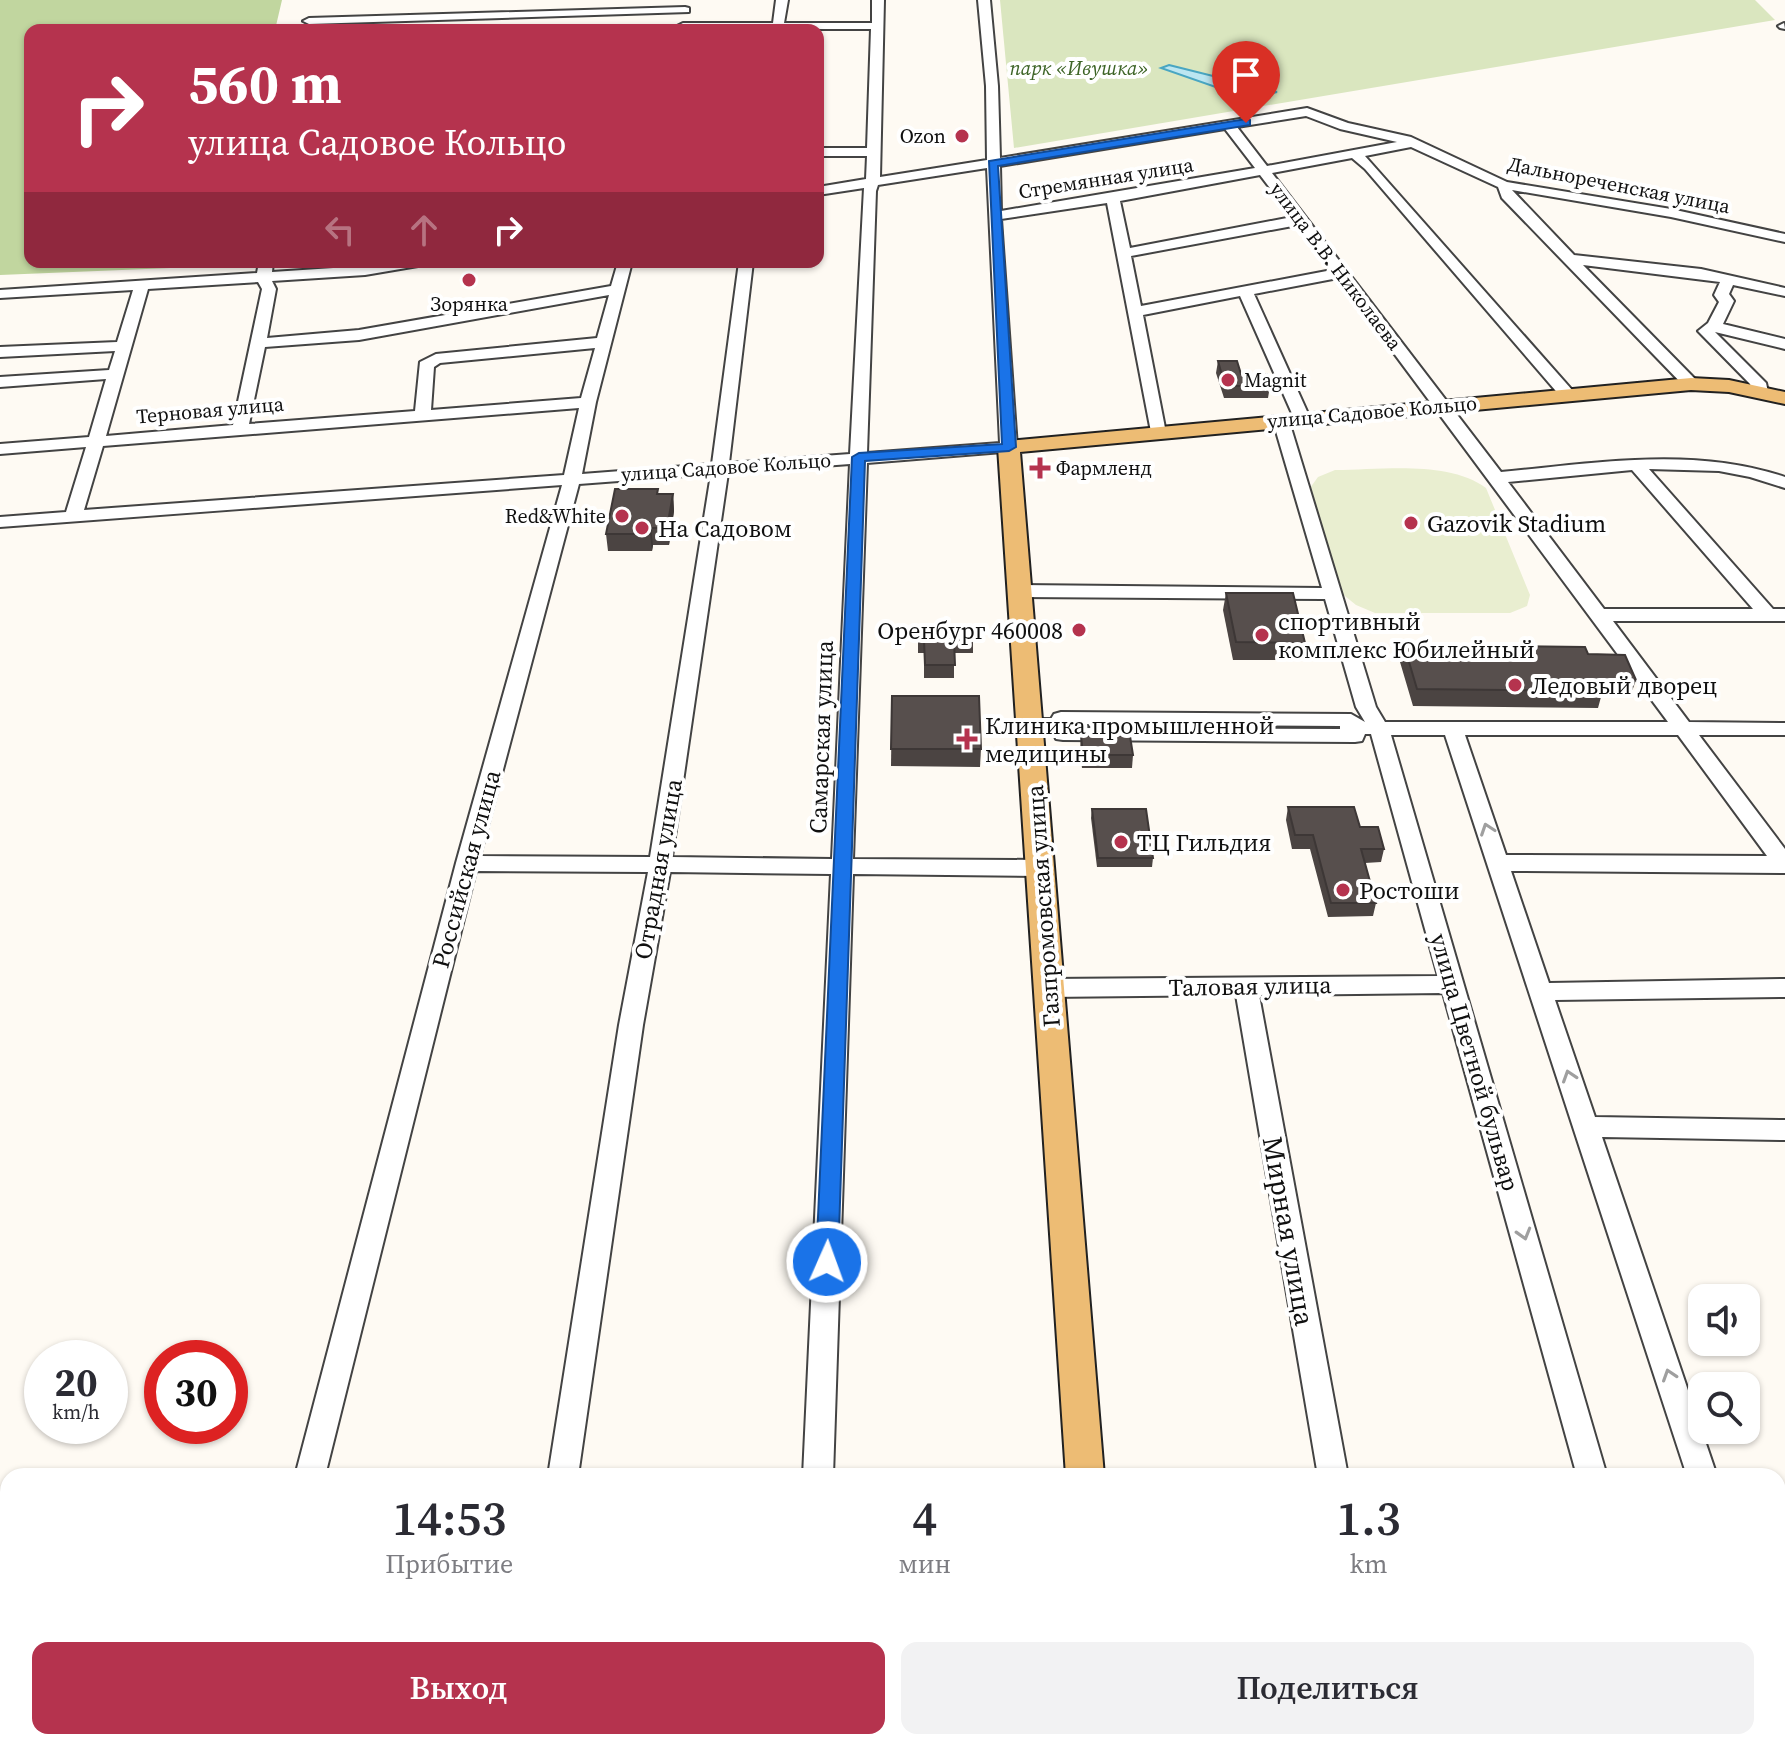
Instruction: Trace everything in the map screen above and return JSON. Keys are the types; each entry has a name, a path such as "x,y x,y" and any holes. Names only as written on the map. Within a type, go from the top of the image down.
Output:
{"main road":[{"name":"улица Садовое Кольцо","path":"1009,447 1691,384 1785,398"},
{"name":"Газпромовская улица","path":"1009,447 1084,1468"}],"street":[{"path":"779,24 782,0"},
{"name":"Самарская улица","path":"818,1468 878,0"},
{"name":"Газпромовская улица","path":"984,0 992,86 994,216 1009,447"},
{"path":"309,20 409,19 687,5"},
{"path":"824,27 877,26"},
{"name":"Дальнореченская улица","path":"1229,125 1315,113 1344,126 1413,143 1504,185 1671,213 1785,238"},
{"path":"824,190 1229,125"},
{"name":"улица В.В. Николаева","path":"1229,125 1684,729"},
{"name":"Стремянная улица","path":"994,216 1113,198 1413,143"},
{"path":"824,152 874,152"},
{"path":"1355,154 1370,166 1567,394"},
{"path":"1504,185 1507,195 1691,384"},
{"path":"1113,198 1158,433"},
{"path":"1124,253 1301,220"},
{"path":"1568,259 1673,269 1785,292"},
{"path":"0,294 141,287 265,270 365,271 383,268"},
{"name":"Российская улица","path":"312,1468 467,863 572,479 588,402 623,268"},
{"name":"Отрадная улица","path":"564,1468 720,469 745,268"},
{"path":"240,429 269,289 265,270"},
{"path":"1134,312 1341,273"},
{"path":"1729,279 1721,295 1727,301 1714,326 1706,331 1758,383 1760,392"},
{"path":"74,516 141,287"},
{"path":"259,343 359,335 617,289"},
{"path":"1245,290 1302,418"},
{"path":"1714,326 1785,344"},
{"path":"423,415 426,365 436,359 604,342"},
{"path":"0,352 123,346"},
{"path":"0,382 116,374"},
{"name":"Терновая улица","path":"0,449 588,402"},
{"name":"улица Цветной бульвар","path":"1281,421 1366,707 1379,728 1590,1468"},
{"name":"улица Садовое Кольцо","path":"0,522 1009,447"},
{"path":"1496,478 1702,462 1738,468 1785,483"},
{"path":"1637,466 1777,615"},
{"path":"1021,591 1332,594"},
{"path":"1600,615 1777,615"},
{"path":"1030,725 1785,729"},
{"path":"1453,729 1699,1468"},
{"path":"1684,729 1785,865"},
{"path":"467,863 1040,868"},
{"path":"1499,863 1785,865"},
{"name":"Таловая улица","path":"1048,988 1453,984"},
{"name":"Мирная улица","path":"1246,985 1332,1468"},
{"path":"1541,992 1785,988"},
{"path":"1586,1127 1785,1130"}],"green space":[{"path":"0,0 282,0 276,24 24,24 24,268 170,268 0,275"},
{"name":"парк «Ивушка»","path":"1000,0 1755,0 1775,20 1014,148"},
{"name":"Gazovik Stadium","path":"1335,470 1434,470 1471,479 1486,488 1530,595 1527,606 1510,613 1375,613 1356,605 1340,592 1310,488 1318,477"}],"water":[{"path":"1169,65 1277,92 1250,99 1161,68"}],"building":[{"path":"1218,361 1237,361 1241,374 1267,374 1270,386 1225,386"},
{"path":"615,489 658,489 657,494 673,494 667,528 651,528 650,534 606,534"},
{"path":"1226,593 1293,593 1305,643 1236,642"},
{"path":"918,625 973,625 973,640 954,640 955,665 925,665 924,640 918,640"},
{"path":"1404,645 1585,647 1588,654 1625,655 1636,680 1599,680 1604,691 1417,689"},
{"path":"892,696 979,696 981,749 891,749"},
{"path":"1081,736 1130,736 1133,755 1083,755"},
{"name":"Ростоши","path":"1288,807 1354,807 1360,827 1378,827 1384,849 1361,849 1376,903 1331,903 1313,835 1295,835"},
{"name":"ТЦ Гильдия","path":"1092,809 1146,809 1153,858 1098,858"}],"place":[{"name":"Ozon","path":"962,136"},
{"name":"Зорянка","path":"469,280"},
{"name":"Magnit","path":"1228,380"},
{"name":"Фармленд","path":"1040,468"},
{"name":"Red&White","path":"622,516"},
{"name":"Gazovik Stadium","path":"1411,523"},
{"name":"На Садовом","path":"642,528"},
{"name":"Оренбург 460008","path":"1079,630"},
{"name":"спортивный комплекс Юбилейный","path":"1262,635"},
{"name":"Ледовый дворец","path":"1515,685"},
{"name":"Клиника промышленной медицины","path":"967,739"},
{"name":"ТЦ Гильдия","path":"1121,842"},
{"name":"Ростоши","path":"1343,890"}],"route":[{"path":"827,1262 859,457 1009,447 993,163 1246,123"}]}
